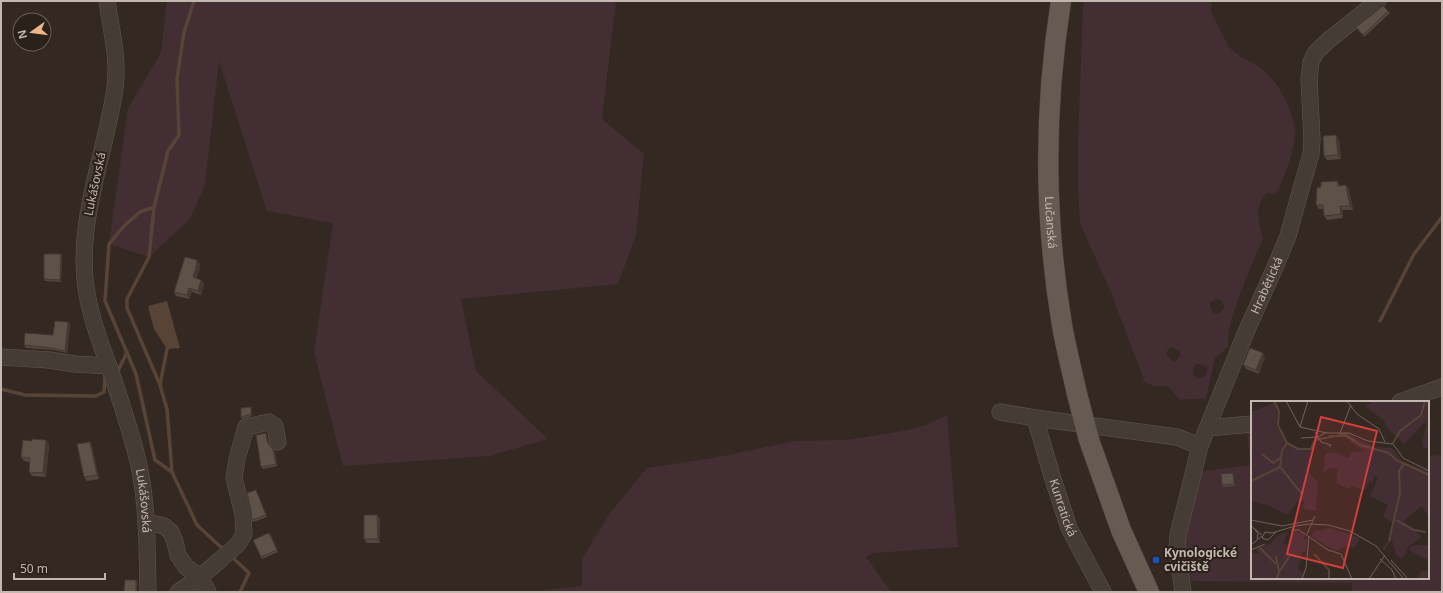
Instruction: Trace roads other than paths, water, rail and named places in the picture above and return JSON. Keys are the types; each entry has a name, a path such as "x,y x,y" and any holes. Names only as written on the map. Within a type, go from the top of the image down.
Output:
{"main road":[{"name":"Lučanská","path":"1061,1 1052,71 1048,170 1054,263 1062,325 1089,440 1121,530 1149,592"}],"street":[{"name":"Lukášovská","path":"107,1 117,71 87,224 85,278 89,305 136,455 146,522 148,592"},
{"name":"Hrabětická","path":"1183,592 1177,548 1178,535 1200,446 1246,332 1288,236 1310,154 1312,140 1309,79 1311,62 1316,52 1330,39 1378,1"},
{"path":"1,357 109,366"},
{"path":"1403,401 1442,387"},
{"path":"1000,412 1035,418 1177,436 1200,446"},
{"name":"Kunratická","path":"1035,418 1069,528 1103,592"},
{"path":"178,592 200,577 220,560 238,544 244,534 243,514 234,478 237,459 246,427 269,422 275,426 278,442"},
{"path":"1207,428 1251,424"},
{"path":"146,522 164,526 171,532 178,555 186,567 200,577 208,592"}],"waterway":[{"path":"194,1 184,32 177,79 179,135 168,151 154,207 140,212 124,226 109,244 105,301 136,374 155,460 172,472 197,525 225,551"},
{"path":"154,207 149,257 127,299 127,308 160,385 167,409 172,472"},
{"path":"1380,321 1414,254 1442,217"},
{"path":"160,385 167,349"},
{"path":"118,371 127,352"},
{"path":"1,389 25,395 96,396 104,392 105,377"},
{"path":"231,556 249,573 240,592"}],"place":[{"name":"Kynologické cvičiště","path":"1156,560"}]}
